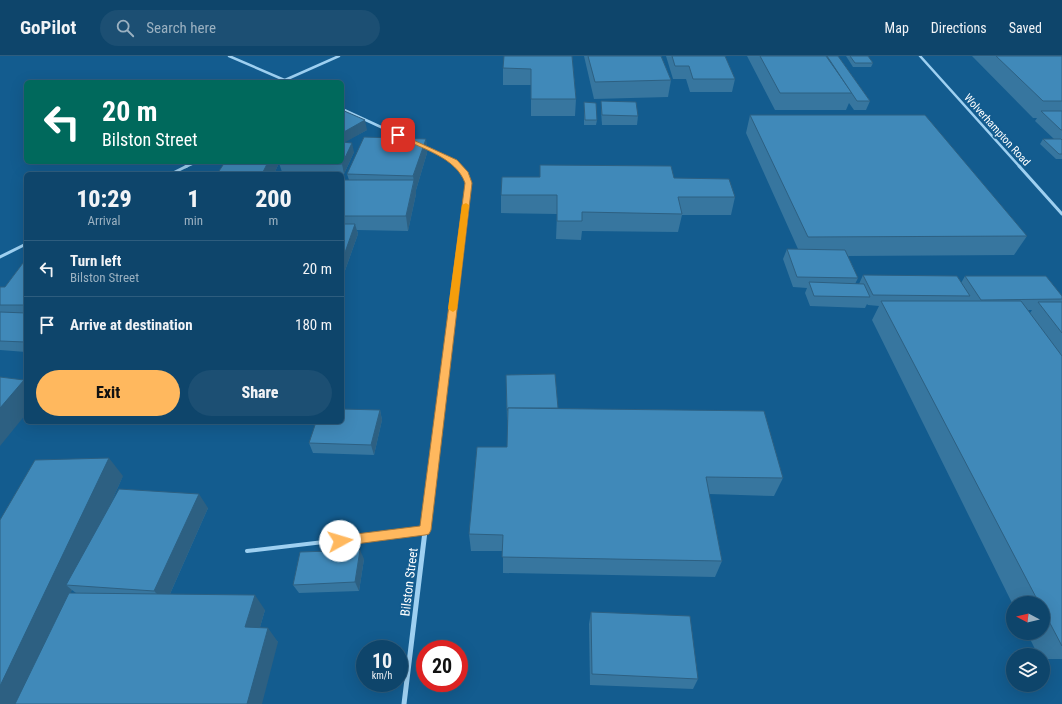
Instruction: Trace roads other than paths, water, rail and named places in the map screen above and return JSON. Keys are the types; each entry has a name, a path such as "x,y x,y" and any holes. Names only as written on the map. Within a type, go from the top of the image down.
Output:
{"street":[{"path":"229,56 284,80 339,56"},
{"name":"Wolverhampton Road","path":"920,56 1062,214"},
{"path":"344,109 412,142"},
{"name":"Bilston Street","path":"404,704 468,183 465,172 455,162 420,145"},
{"path":"175,172 192,164"},
{"path":"0,257 24,245"}],"lane":[{"path":"247,551 425,530"}]}
